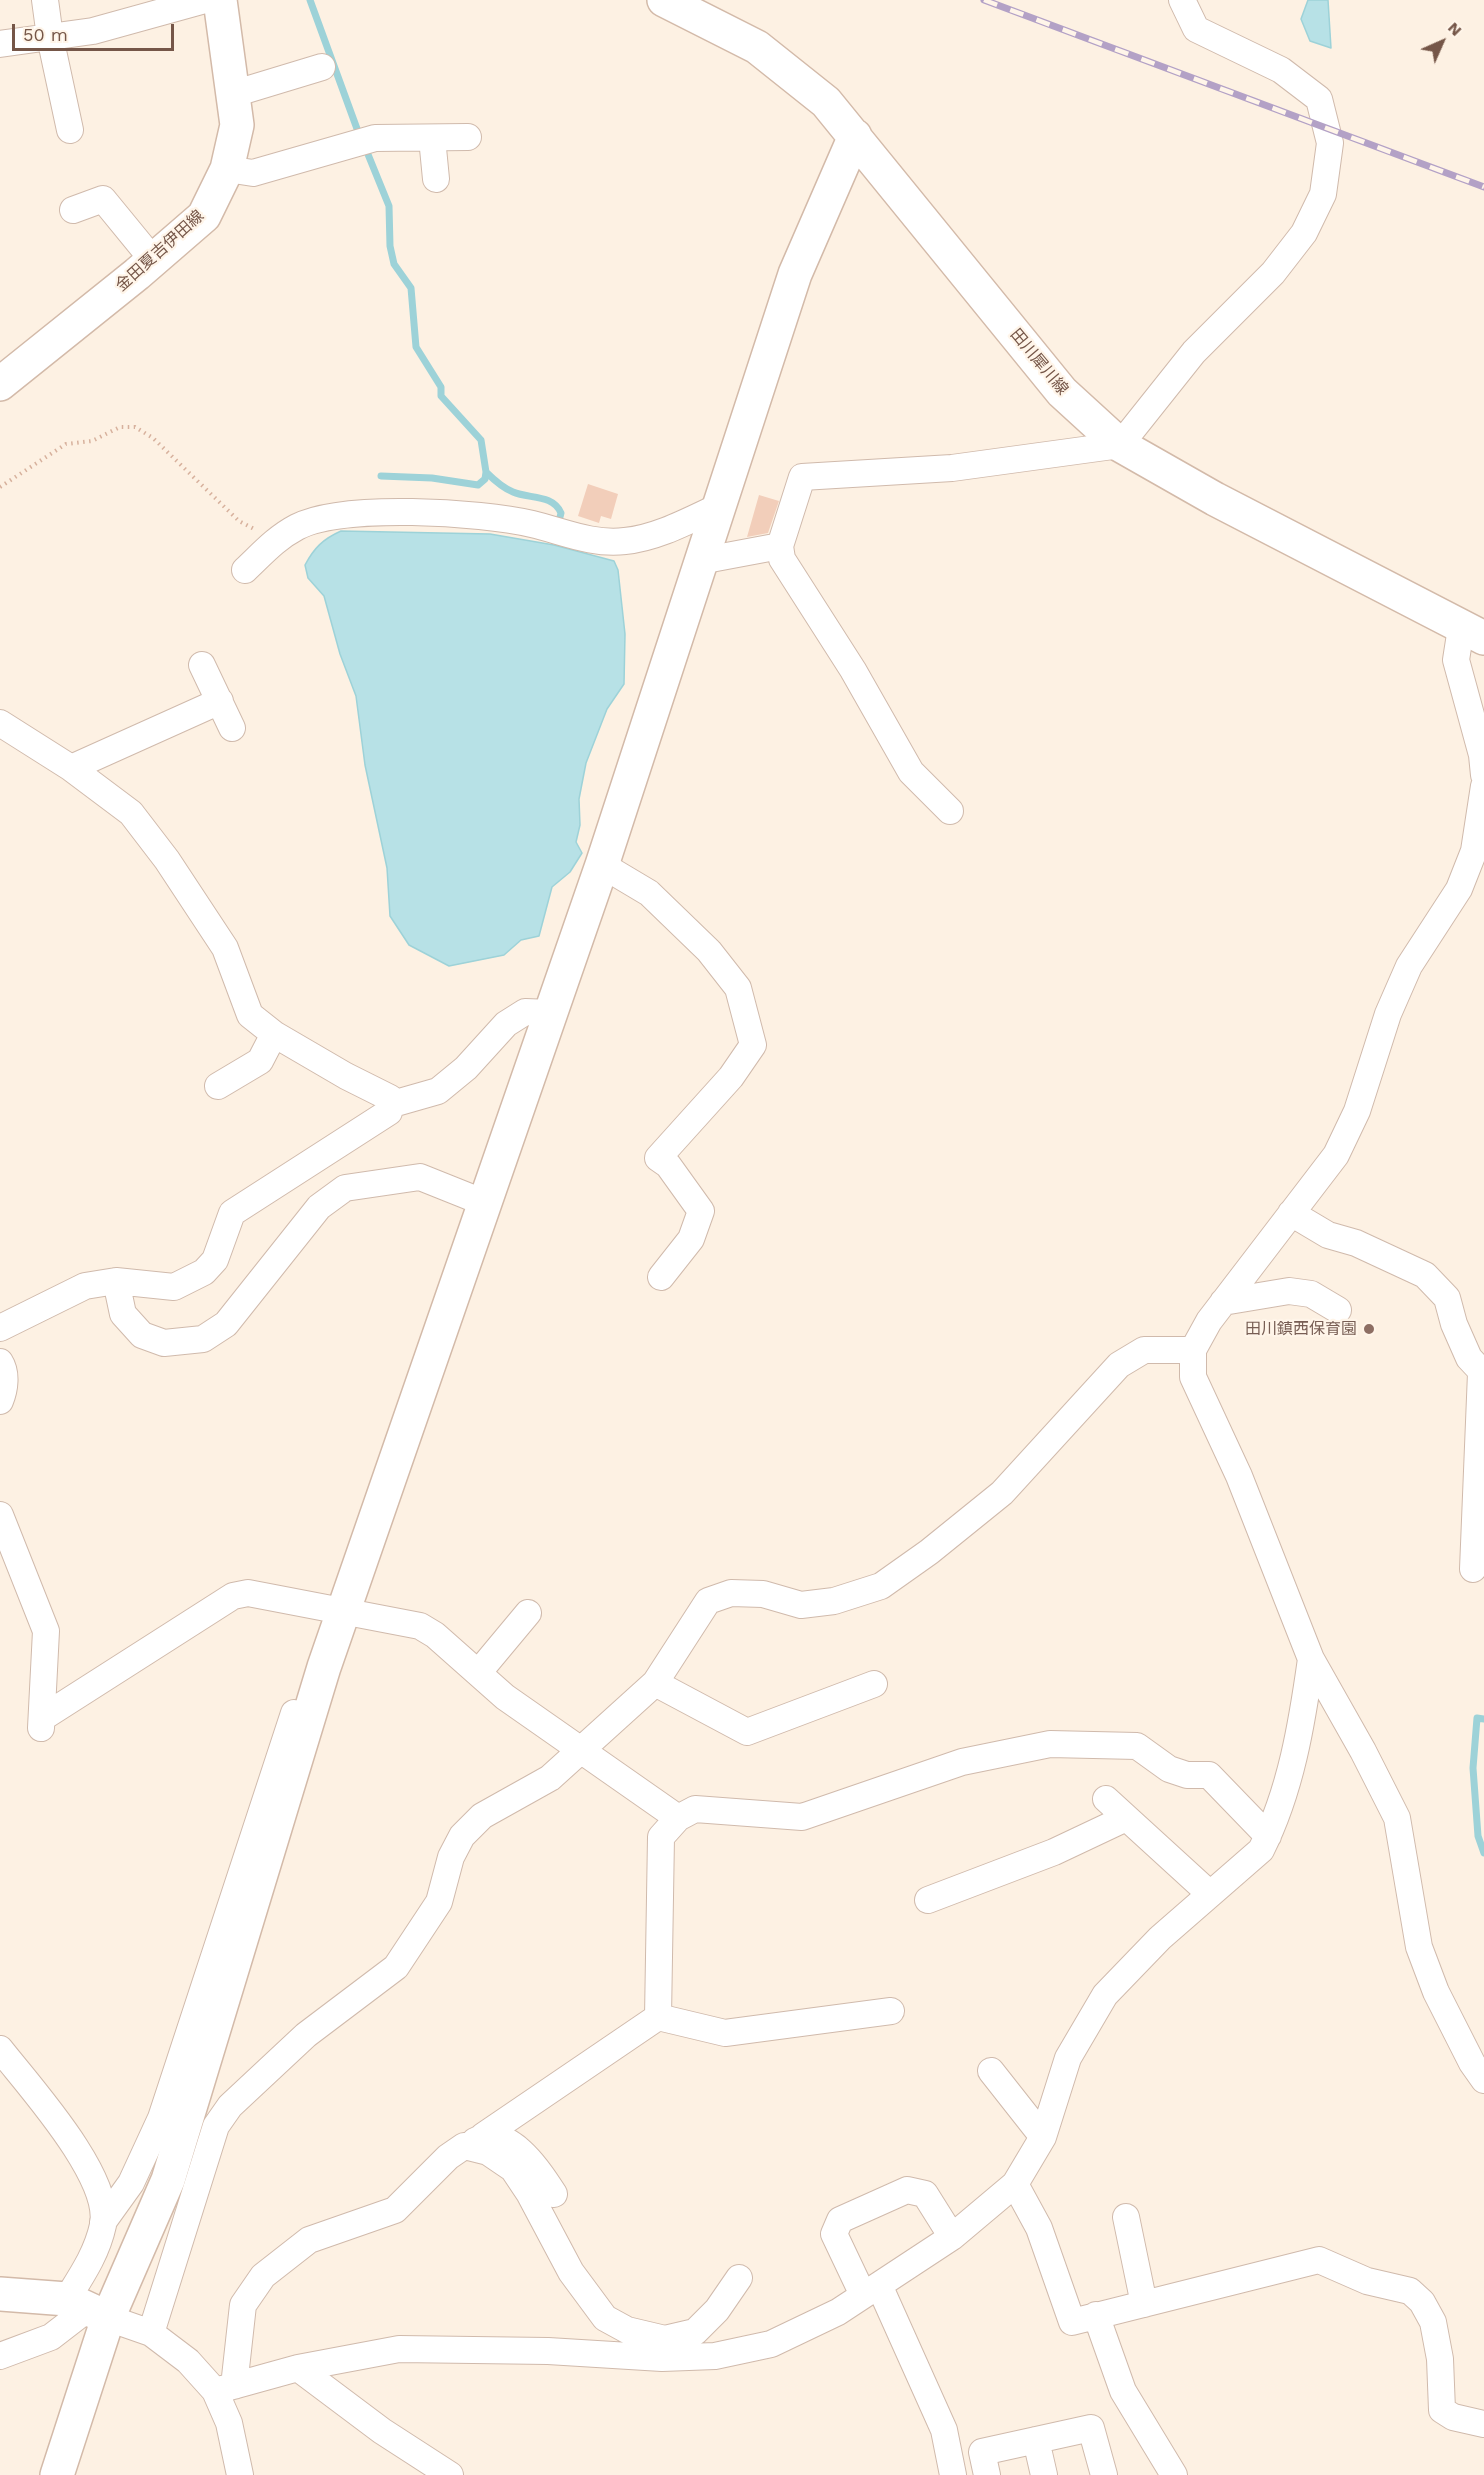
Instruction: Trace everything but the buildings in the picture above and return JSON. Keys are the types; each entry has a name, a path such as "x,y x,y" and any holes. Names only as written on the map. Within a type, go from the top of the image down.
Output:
{"street":[{"path":"45,0 50,37 70,130"},
{"path":"0,44 93,31 205,0"},
{"name":"金田夏吉伊田線","path":"0,384 204,216 227,169 237,125 220,0"},
{"name":"田川犀川線","path":"664,0 757,47 826,102 1062,392 1119,445 1215,500 1473,633"},
{"path":"950,811 911,772 847,660 782,559 780,546 802,477 952,468 1119,445 1194,352 1273,273 1304,233 1323,194 1330,143 1319,99 1281,70 1196,29 1182,0"},
{"path":"233,94 322,67"},
{"path":"57,2475 87,2309 94,2256 103,2222 131,2183 161,2118 336,1609 485,1203 602,866 795,274 855,136"},
{"path":"227,169 253,173 364,141 468,137"},
{"path":"432,138 436,179"},
{"path":"73,210 103,199 153,260"},
{"path":"245,570 275,540 300,526 331,518 382,512 508,519 585,539 625,541 648,536 718,507"},
{"path":"700,561 780,546"},
{"path":"1473,633 1456,660 1482,754 1484,775"},
{"path":"202,665 232,729"},
{"path":"71,768 220,701"},
{"path":"0,723 71,768 131,813 225,948 250,1015 274,1034 346,1076 390,1098 389,1112 232,1212 215,1260 204,1272 174,1287 116,1281 85,1286 0,1328"},
{"path":"1484,786 1474,851 1459,889 1405,975 1388,1014 1357,1111 1336,1155 1209,1321 1193,1350 1193,1377 1239,1476 1311,1659 1364,1751 1397,1818 1419,1947 1436,1992 1472,2063 1484,2080"},
{"path":"602,866 649,893 709,951 738,988 753,1045 731,1077 658,1158 668,1165 701,1210 691,1239 661,1277"},
{"path":"389,1105 438,1091 466,1068 506,1024 525,1012 551,1013"},
{"path":"218,1086 260,1060 274,1034"},
{"path":"116,1281 123,1314 142,1335 164,1343 203,1339 226,1324 319,1207 345,1188 420,1177 485,1203"},
{"path":"1291,1213 1328,1235 1356,1243 1425,1275 1447,1298 1454,1324 1465,1349 1482,1373 1473,1569"},
{"path":"1223,1302 1289,1291 1311,1294 1338,1310"},
{"path":"151,2333 216,2126 230,2106 306,2035 396,1967 439,1902 450,1857 462,1836 482,1816 550,1778 655,1683 708,1601 731,1593 763,1594 801,1605 834,1601 881,1586 929,1552 1002,1493 1119,1365 1144,1350 1193,1350"},
{"path":"0,1362 4,1368 4,1392 0,1401"},
{"path":"0,1515 46,1631 41,1723 233,1596 248,1593 420,1626 435,1635 505,1697 678,1818"},
{"path":"0,2356 51,2337 87,2309 168,2180 336,1609"},
{"path":"478,1673 528,1613"},
{"path":"225,2388 298,2368 399,2349 548,2351 624,2356 715,2356 771,2343 838,2312 952,2237 1015,2184 1043,2137 1068,2058 1105,1995 1160,1938 1261,1850 1268,1836 1302,1727 1311,1659"},
{"path":"655,1683 747,1732 874,1684"},
{"path":"658,2016 661,1837 678,1818 695,1809 802,1817 962,1762 1050,1744 1137,1746 1169,1769 1187,1774 1209,1775 1268,1836"},
{"path":"1106,1799 1210,1894"},
{"path":"928,1900 1054,1852 1126,1818"},
{"path":"240,2475 229,2423 225,2388 243,2305 263,2276 309,2240 395,2210 448,2157 658,2016 725,2033 891,2011"},
{"path":"0,2049 82,2159 99,2190 103,2222"},
{"path":"991,2071 1043,2137"},
{"path":"473,2141 503,2140 524,2153 541,2173 554,2194"},
{"path":"473,2141 513,2169 529,2193 571,2272 604,2318 624,2356"},
{"path":"1015,2184 1039,2228 1071,2322 1319,2260 1367,2281 1410,2291 1422,2302 1433,2322 1440,2359 1442,2410 1453,2417 1484,2424"},
{"path":"952,2237 925,2194 907,2190 840,2220 834,2234 871,2290 944,2430 953,2475"},
{"path":"1126,2217 1144,2304"},
{"path":"604,2318 627,2330 665,2339 695,2332 717,2310 740,2278"},
{"path":"2,2292 87,2309 151,2333 225,2388"},
{"path":"1096,2315 1123,2391 1174,2475"},
{"path":"298,2368 382,2431 450,2475"},
{"path":"987,2475 982,2452 1091,2428 1104,2475"},
{"path":"1036,2440 1044,2475"}],"path":[{"path":"0,487 66,444 92,441 120,427 135,427 153,438 239,521 275,540"}],"water":[{"path":"1308,0 1328,0 1331,48 1310,41 1301,19"},
{"path":"341,531 490,534 554,545 614,561 618,570 625,634 624,684 607,709 586,763 579,799 580,825 576,842 582,853 570,872 552,887 539,936 521,940 504,955 449,966 409,945 390,916 387,868 365,765 356,696 340,654 324,596 308,578 305,565 320,545"}],"waterway":[{"path":"310,0 360,137"},
{"path":"365,147 389,206 390,246 394,264 411,288 416,347 441,387 441,396 481,440 486,472 509,490 552,503 561,513 558,525"},
{"path":"381,476 432,478 478,485 485,479 486,472"},
{"path":"1484,1719 1477,1718 1473,1768 1478,1836 1484,1853"}],"railway":[{"path":"984,0 1484,187"}],"place":[{"name":"田川鎮西保育園","path":"1369,1329"}]}
